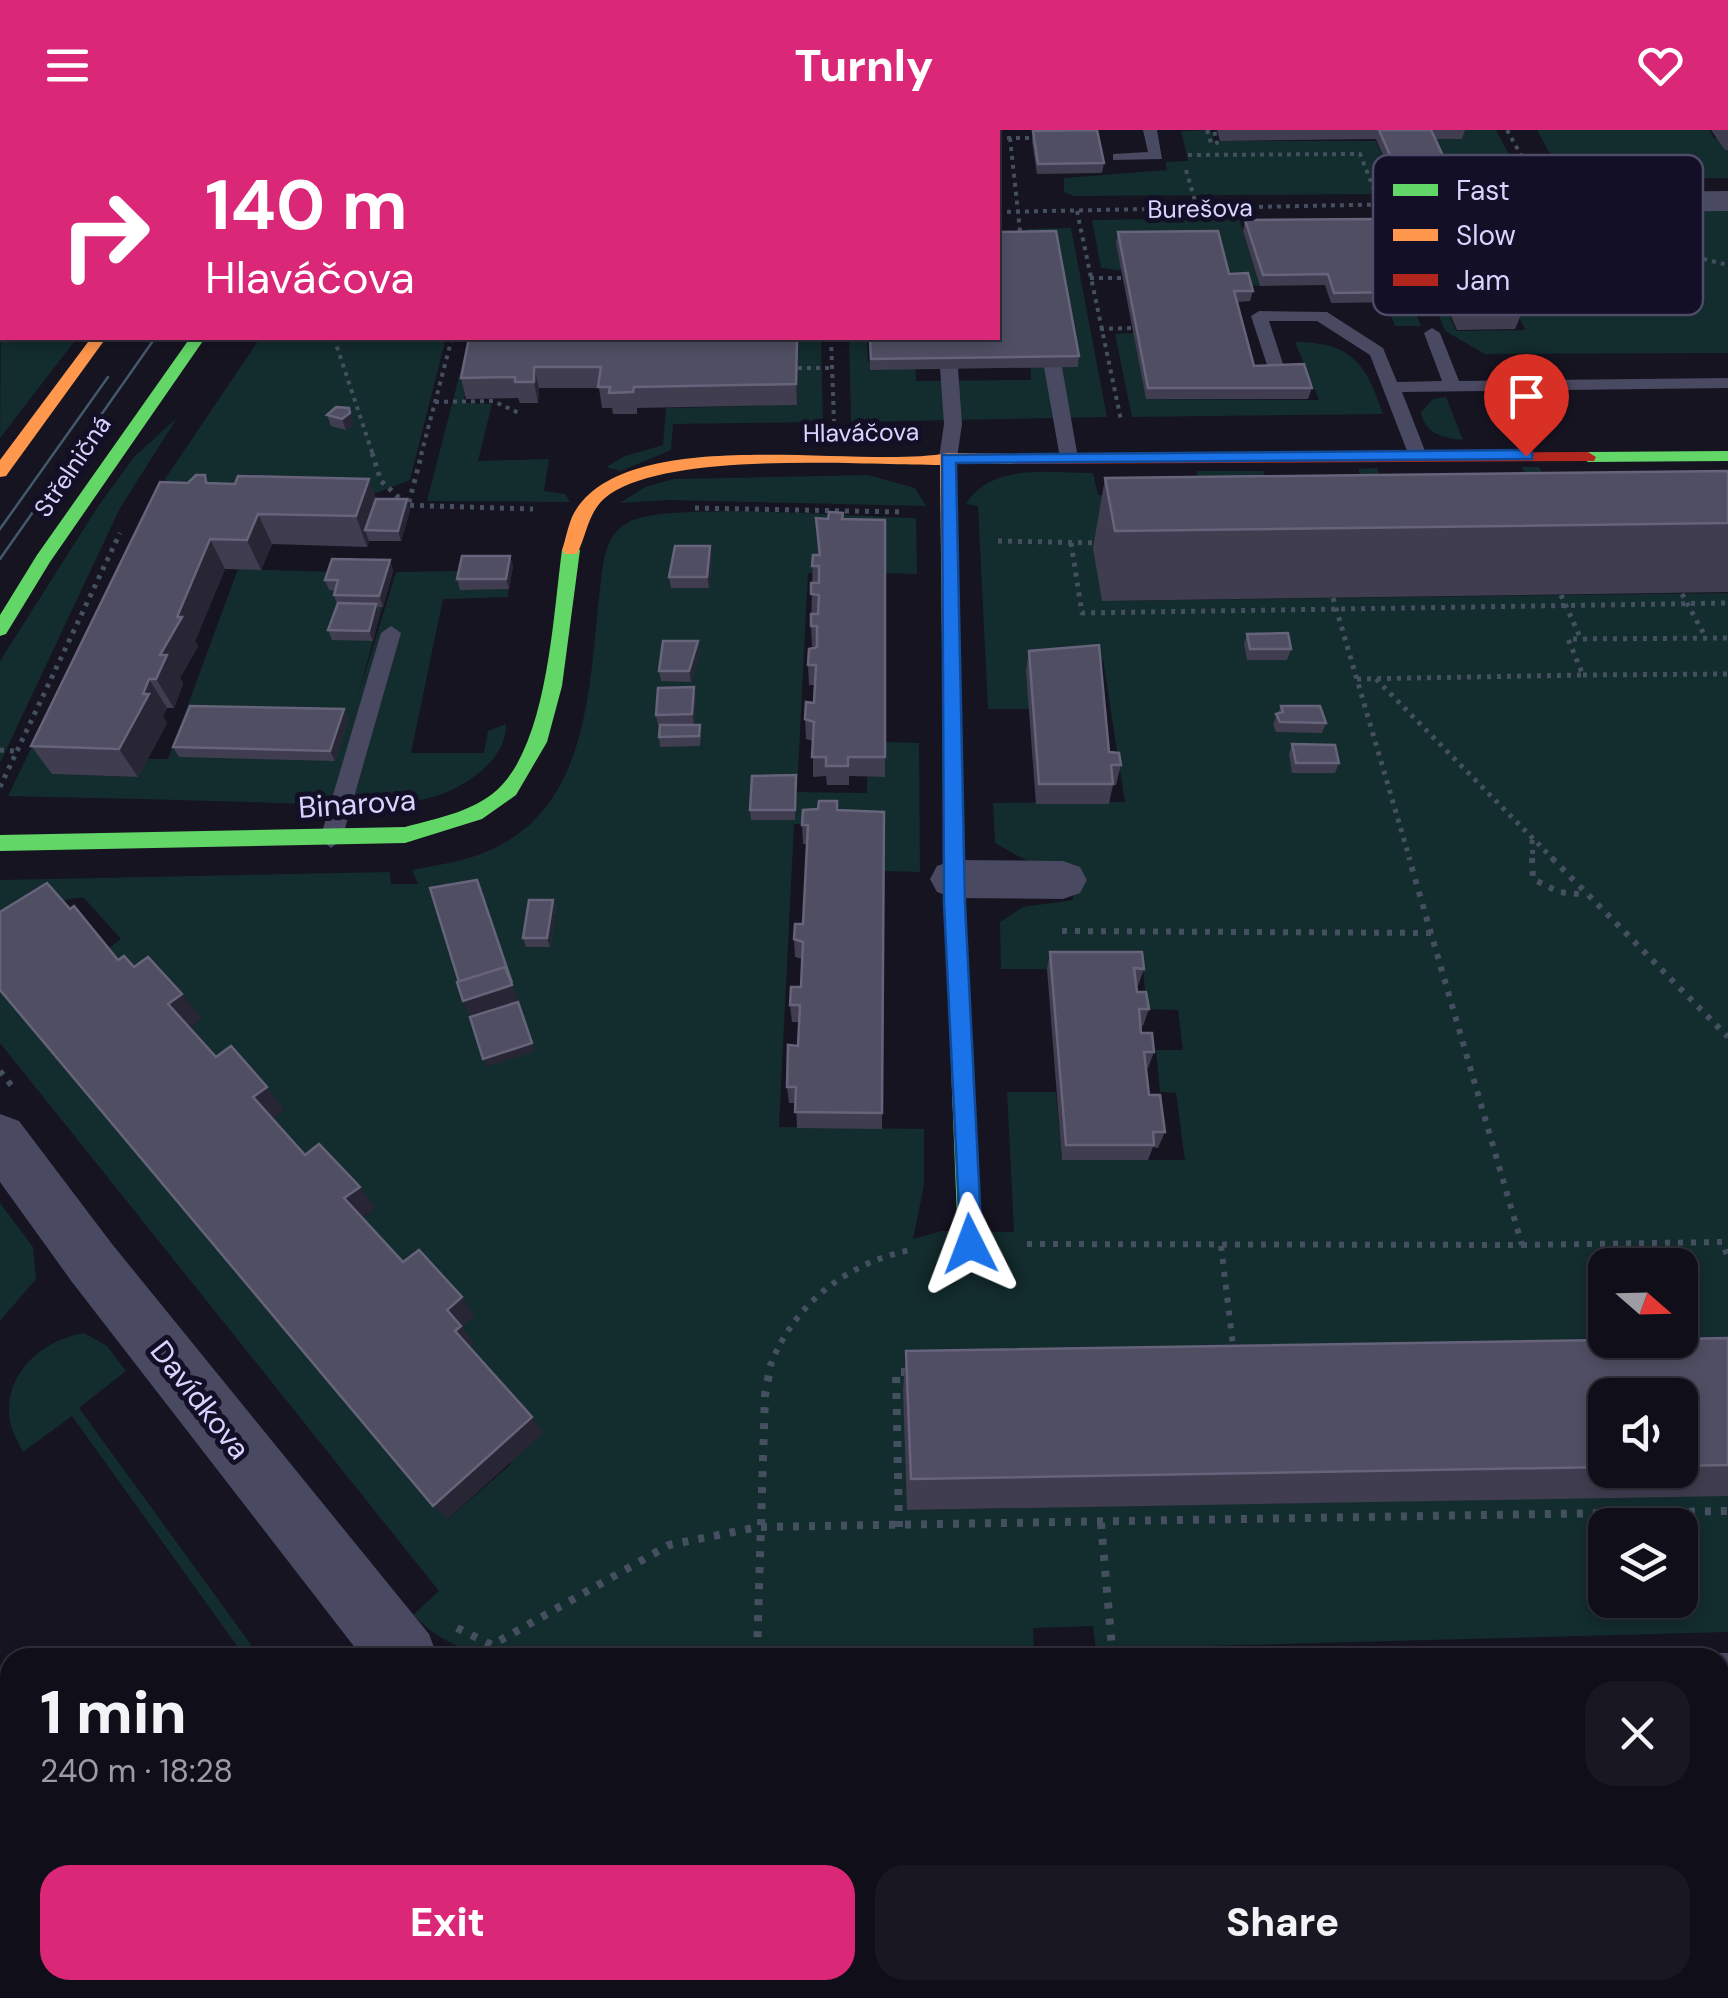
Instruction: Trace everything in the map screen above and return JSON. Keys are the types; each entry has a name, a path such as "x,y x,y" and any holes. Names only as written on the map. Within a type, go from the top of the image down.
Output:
{"street":[{"path":"1703,202 1728,202"},
{"name":"Střelničná","path":"0,472 97,340"},
{"name":"Střelničná","path":"0,630 42,559 196,340"},
{"name":"Hlaváčova","path":"572,543 582,510 595,497 648,473 682,465 948,458 1728,456"},
{"path":"948,458 954,879 970,1244"},
{"name":"Binarova","path":"0,843 331,839 405,835 453,824 508,792 538,746 572,543"},
{"path":"954,879 1063,880"},
{"name":"Davídkova","path":"12,1120 92,1263 426,1640"}],"lane":[{"path":"1118,158 1156,156 1150,130"},
{"path":"1276,370 1259,316 1321,316 1377,352 1418,456"},
{"path":"1432,333 1453,387"},
{"path":"1053,367 1069,458"},
{"path":"948,458 953,424 949,368"},
{"path":"1392,387 1728,383"},
{"path":"331,839 391,633"}],"path":[{"path":"1000,138 1049,138"},
{"path":"1010,138 1020,232"},
{"path":"1182,155 1360,154 1373,189"},
{"name":"Burešova","path":"1000,212 1373,205"},
{"path":"1077,211 1121,420"},
{"path":"1090,278 1123,278"},
{"path":"1425,315 1432,333"},
{"path":"1100,328 1133,328"},
{"path":"335,340 381,481 408,506"},
{"path":"408,506 451,340"},
{"path":"830,340 834,426"},
{"path":"798,368 832,368"},
{"path":"435,402 493,401 519,413"},
{"path":"389,505 549,510"},
{"path":"678,507 965,512 974,520 975,541 1109,542"},
{"path":"0,787 121,531"},
{"path":"1072,543 1082,613 1728,603"},
{"path":"1682,594 1706,638"},
{"path":"1561,595 1581,639"},
{"path":"1332,598 1522,1245"},
{"path":"1583,674 1568,639 1728,638"},
{"path":"1357,679 1728,674"},
{"path":"1376,679 1728,1037"},
{"path":"0,750 15,751"},
{"path":"1533,839 1533,879 1559,892 1587,894"},
{"path":"1052,930 1431,933"},
{"path":"0,1071 12,1120"},
{"path":"757,1648 758,1527 769,1370 790,1328 834,1280 890,1252 970,1244 1725,1242 1728,1258"},
{"path":"1221,1246 1236,1367"},
{"path":"899,1526 896,1372 916,1372"},
{"path":"426,1640 492,1646 669,1545 758,1527 1728,1511"},
{"path":"1101,1523 1112,1648"}],"green space":[{"path":"1211,130 1215,145 1220,141 1376,141 1382,155 1373,155 1373,194 1074,196 1064,192 1064,178 1167,170 1165,162 1188,161 1181,131"},
{"path":"1458,130 1496,130 1509,155 1434,155 1427,139 1461,139"},
{"path":"1537,130 1709,130 1714,138 1723,138 1728,150 1728,178 1703,178 1703,155 1551,155"},
{"path":"1703,209 1728,209 1728,353 1485,354 1445,331 1439,315 1449,315 1456,331 1525,330 1518,315 1703,315"},
{"path":"1239,218 1260,286 1101,268 1092,220"},
{"path":"1071,228 1107,417 851,422 849,340 867,340 868,362 915,361 916,381 1031,380 1027,229"},
{"path":"1391,315 1417,315 1421,326 1395,326"},
{"path":"1134,333 1146,399 1319,400 1295,342 1314,343 1331,346 1354,360 1371,382 1383,414 1132,417 1115,334"},
{"path":"1,340 75,340 0,438"},
{"path":"259,340 445,340 410,480 371,495 167,488 165,479"},
{"path":"468,340 495,340 475,356 463,403 492,404 478,461 549,459 544,491 565,494 570,502 427,501"},
{"path":"798,340 821,340 823,422 673,424 671,450 621,471 606,467 625,456 663,445 666,408 797,405"},
{"path":"1446,397 1463,440 1436,434 1423,419 1421,412 1433,399"},
{"path":"177,418 120,508 0,763 0,661 134,457"},
{"path":"1522,467 1539,467 1552,492 1103,601 1728,593 1728,1375 1588,1378 908,1510 1728,1495 1728,1632 1096,1648 1093,1626 1033,1628 1034,1648 463,1648 430,1630 413,1615 439,1591 0,1043 0,985 449,1518 511,1464 460,1328 474,1315 418,1281 360,1219 375,1208 322,1177 271,1120 285,1110 235,1081 155,992 106,950 121,939 84,898 49,908 16,934 0,953 0,880 390,872 391,884 418,884 412,870 472,857 512,838 542,812 563,780 587,703 605,555 621,527 650,516 682,512 916,518 917,574 885,573 817,539 821,573 808,573 797,792 867,793 867,777 885,776 885,742 919,743 920,872 883,871 819,824 794,824 779,1127 924,1129 924,1185 913,1239 942,1231 1014,1232 1007,1092 1056,1092 1062,1160 1185,1160 1176,1093 1160,1092 1156,1050 1183,1050 1178,1010 1147,1009 1143,970 1001,969 1000,922 1023,907 1073,900 1070,865 1027,861 995,843 993,803 1125,802 1103,660 1038,660 1029,709 988,709 978,506 966,504 991,481 1023,473 1093,473 1098,495 1200,493 1197,471 1263,471 1271,497 1367,494 1358,469 1377,468 1385,491 1531,489"},
{"path":"868,475 915,488 926,506 668,500 620,503 645,487 674,479"},
{"path":"149,504 203,505 53,774 138,777 145,759 168,759 238,569 333,572 330,590 343,591 338,606 383,607 380,614 342,613 332,639 373,641 358,696 396,572 462,571 509,589 508,597 443,599 411,753 484,753 488,731 506,724 500,749 483,770 448,792 398,804 8,796"},
{"path":"0,1203 33,1247 36,1279 0,1321"},
{"path":"84,1333 107,1346 126,1371 79,1408 253,1648 239,1648 72,1416 23,1452 10,1422 12,1389 28,1362 68,1337"}],"building":[{"path":"1097,130 1104,163 1038,164 1033,131"},
{"path":"1379,130 1431,130 1443,155 1390,155"},
{"path":"1373,219 1373,292 1334,293 1328,274 1263,275 1245,220"},
{"path":"1056,231 1079,356 871,359 870,340 1000,340 1000,232"},
{"path":"1218,231 1229,274 1248,273 1253,291 1234,291 1254,366 1304,364 1312,388 1148,388 1118,232"},
{"path":"469,340 797,340 796,384 634,387 633,392 609,393 610,387 598,387 601,367 534,367 534,382 515,382 515,377 461,378"},
{"path":"336,407 349,408 350,413 342,419 327,415"},
{"path":"1728,471 1728,523 1115,531 1105,478"},
{"path":"196,475 205,475 206,483 235,484 238,476 369,479 356,516 258,514 247,540 210,539 177,617 182,617 160,655 167,655 156,679 149,679 143,694 149,694 119,749 31,746 160,482 188,483"},
{"path":"376,499 407,499 398,531 365,530"},
{"path":"829,512 843,513 842,519 885,520 885,757 848,757 848,766 826,766 826,757 812,757 814,722 805,719 806,702 814,703 816,665 808,665 809,649 817,647 817,626 811,626 811,614 818,614 819,595 811,594 811,583 819,583 819,566 812,566 813,555 820,555 816,518 828,519"},
{"path":"675,546 710,546 707,577 669,577"},
{"path":"462,556 510,556 506,579 457,579"},
{"path":"332,559 390,560 379,596 334,595 338,580 325,580"},
{"path":"338,603 376,604 369,631 328,630"},
{"path":"1288,633 1291,649 1250,649 1247,634"},
{"path":"663,641 698,641 689,671 659,671"},
{"path":"1099,645 1109,752 1119,753 1121,765 1111,765 1113,784 1039,784 1029,651"},
{"path":"694,687 692,714 656,715 658,688"},
{"path":"190,706 344,709 330,751 173,747"},
{"path":"1281,706 1320,706 1326,723 1280,722 1276,714 1283,712"},
{"path":"660,725 700,725 699,736 659,737"},
{"path":"1292,744 1335,745 1339,763 1296,763"},
{"path":"796,775 795,810 750,810 752,776"},
{"path":"819,801 837,801 837,810 884,812 882,1113 795,1112 796,1087 787,1087 788,1045 798,1046 800,1005 790,1005 791,987 801,987 803,942 794,939 795,924 803,924 808,825 802,825 803,810 818,809"},
{"path":"477,880 512,983 505,967 459,982 430,888"},
{"path":"47,883 70,909 74,906 118,960 124,956 134,967 148,957 182,994 168,1004 216,1057 231,1046 267,1087 253,1097 305,1155 319,1144 360,1187 344,1198 403,1262 419,1250 462,1297 447,1310 461,1326 455,1331 532,1417 433,1506 0,990 0,912"},
{"path":"529,900 553,900 547,938 523,938"},
{"path":"1050,952 1142,952 1144,969 1134,968 1137,992 1146,992 1149,1009 1139,1009 1141,1033 1152,1033 1154,1052 1144,1052 1149,1095 1160,1095 1165,1132 1153,1132 1154,1145 1066,1145"},
{"path":"505,967 512,985 463,1001 457,982"},
{"path":"518,1002 532,1043 483,1059 470,1017"},
{"path":"1728,1338 1728,1465 1698,1466 1698,1378 1588,1378 1588,1467 911,1479 906,1351 1588,1340 1588,1358 1698,1358 1698,1339"}],"tram line":[{"path":"0,559 154,340"},
{"path":"0,529 108,377"}],"traffic: fast":[{"path":"0,630 43,559 196,340"},
{"path":"1588,457 1728,456"},
{"path":"0,843 405,835 475,814 509,790 537,742 553,686 571,550"},
{"path":"955,909 970,1244"}],"traffic: slow":[{"path":"0,472 97,340"},
{"path":"948,458 955,909"},
{"path":"571,550 581,515 603,491 643,474 700,461 1013,459"}],"traffic: jam":[{"path":"1013,459 1588,457"}],"route":[{"path":"970,1244 954,904 948,458 1526,456"}]}
